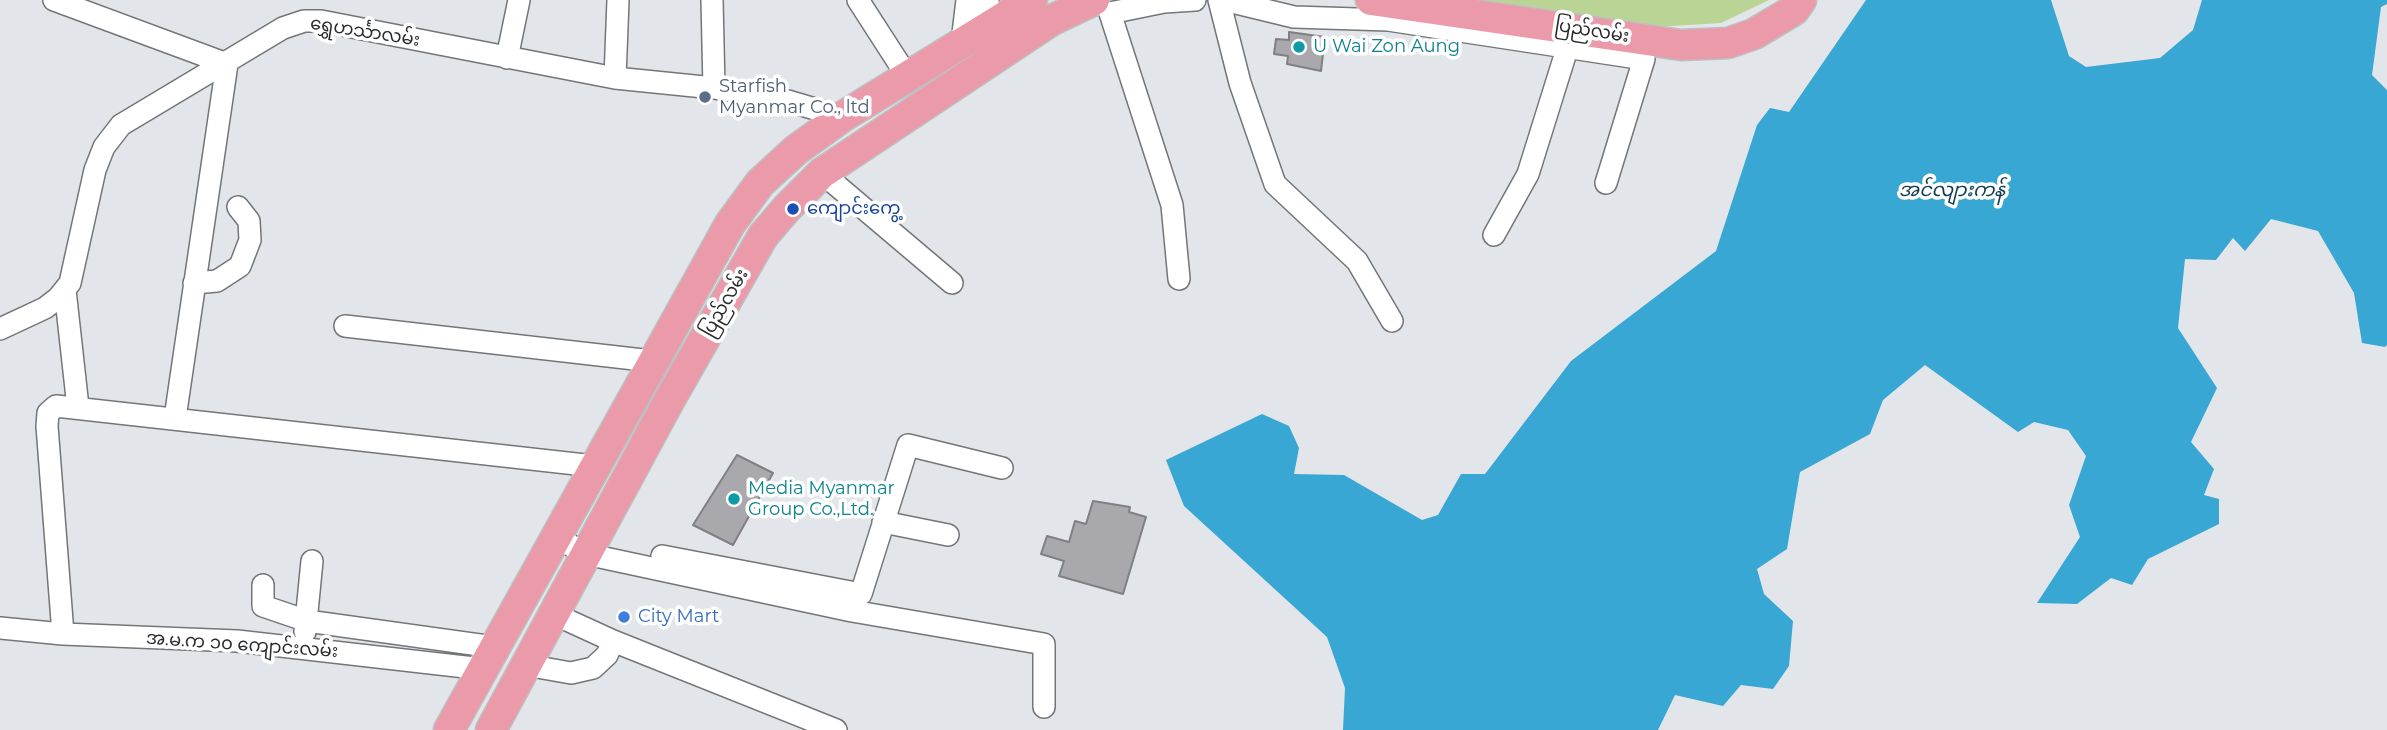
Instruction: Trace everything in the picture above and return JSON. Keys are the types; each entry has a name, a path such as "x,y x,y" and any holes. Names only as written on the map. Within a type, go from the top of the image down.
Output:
{"highway":[{"name":"ပြည်လမ်း","path":"449,730 652,361 730,224 760,183 796,150 907,76 979,23 1032,0"},
{"name":"ပြည်လမ်း","path":"491,730 763,236 791,202 822,173 1002,53 1052,20 1094,0"},
{"name":"ပြည်လမ်း","path":"1371,0 1563,37 1681,45 1728,43 1763,29 1794,10 1801,0"},
{"path":"979,23 1002,53"},
{"path":"489,658 521,676"}],"street":[{"path":"54,0 227,64 175,418"},
{"path":"507,58 519,0"},
{"path":"615,78 618,0"},
{"path":"712,0 714,88"},
{"path":"858,0 907,76"},
{"path":"967,0 979,23"},
{"path":"1178,279 1172,205 1110,13 1164,2 1195,0"},
{"path":"1392,321 1357,261 1275,184 1240,83 1221,0 1294,17 1388,20 1563,37 1644,59 1606,183"},
{"name":"ရွှေဟင်္သာလမ်း","path":"65,290 74,271 95,170 104,147 121,125 227,64 283,28 304,21 321,21 615,78 714,88 788,101 842,117"},
{"path":"1494,235 1528,174 1563,37"},
{"path":"822,173 952,283"},
{"path":"194,283 216,281 240,267 250,240 249,221 238,207"},
{"path":"0,329 45,308 65,290"},
{"path":"65,290 73,338 78,407"},
{"path":"345,326 652,361"},
{"path":"63,634 48,413 56,406 594,466"},
{"path":"590,548 860,594 908,445 1002,468"},
{"path":"883,522 948,535"},
{"path":"554,536 590,548 852,611 1044,644 1044,706"},
{"path":"303,648 312,561"},
{"path":"263,585 263,606 307,621 489,658"},
{"path":"554,614 613,641 836,730"},
{"name":"အ.မ.က ၁၀ ကျောင်းလမ်း","path":"0,628 63,634 237,641 303,648 489,658"},
{"path":"521,676 571,673 593,668 607,655 613,641"}],"green space":[{"path":"1485,0 1769,0 1721,23 1639,28"}],"water":[{"name":"အင်လျားကန်","path":"1866,0 2051,0 2069,56 2086,67 2160,58 2193,30 2202,0 2387,0 2387,4 2381,7 2372,75 2387,90 2387,345 2385,347 2362,343 2354,293 2318,231 2271,219 2245,251 2233,238 2216,260 2185,259 2178,328 2217,388 2191,442 2214,469 2204,495 2219,499 2219,524 2148,559 2132,585 2111,578 2077,604 2037,603 2080,537 2069,505 2086,456 2068,430 2034,422 2018,432 1925,365 1883,400 1870,434 1800,472 1787,549 1757,569 1764,594 1793,621 1789,666 1773,689 1741,685 1723,706 1675,695 1658,730 1343,730 1345,688 1327,637 1184,506 1166,460 1262,414 1289,426 1299,448 1294,474 1344,475 1422,520 1438,515 1461,474 1485,474 1571,361 1716,251 1757,125 1770,108 1789,112"}],"building":[{"name":"U Wai Zon Aung","path":"1289,32 1325,37 1321,71 1287,64 1288,56 1274,54 1276,39 1289,40"},
{"name":"Media Myanmar Group Co.,Ltd.","path":"737,455 773,473 733,545 693,525"},
{"path":"1093,501 1130,507 1129,512 1146,517 1123,594 1059,576 1064,561 1041,554 1047,536 1069,542 1075,521 1086,524"}],"place":[{"name":"U Wai Zon Aung","path":"1299,47"},
{"name":"Starfish Myanmar Co., ltd","path":"705,97"},
{"name":"ကျောင်းကွေ့","path":"793,209"},
{"name":"Media Myanmar Group Co.,Ltd.","path":"734,499"},
{"name":"City Mart","path":"624,617"}]}
